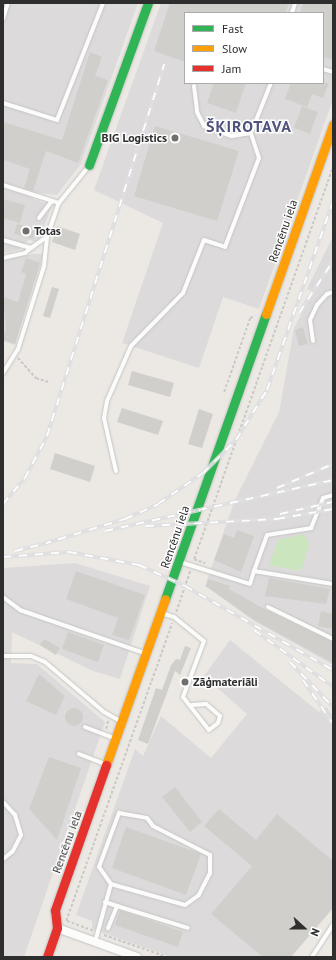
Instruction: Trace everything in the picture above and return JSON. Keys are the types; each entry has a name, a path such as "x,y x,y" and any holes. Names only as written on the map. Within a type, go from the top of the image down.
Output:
{"street":[{"path":"89,165 148,3"},
{"name":"Rencēnu iela","path":"47,957 57,928 55,910 333,125"},
{"path":"57,928 138,957"}],"lane":[{"path":"3,19 8,3"},
{"path":"3,103 57,120 103,3"},
{"path":"116,471 104,418 107,401 131,346 183,293 204,240 225,247 259,158 251,133 271,84"},
{"path":"194,86 197,112 204,126 232,136 251,133"},
{"path":"3,373 16,355 44,266 47,237 58,203 89,165"},
{"path":"3,185 58,203"},
{"path":"39,218 52,201"},
{"path":"3,258 25,254 47,237"},
{"path":"3,240 31,248"},
{"path":"313,341 310,320 317,305 327,294 333,292"},
{"path":"178,562 250,584 266,534 311,528 323,498 333,495"},
{"path":"254,571 333,584"},
{"path":"3,597 20,610 146,654"},
{"path":"268,607 333,639"},
{"path":"160,612 174,617 204,641 183,697 192,705 206,704 220,716 218,723 209,730 192,713 192,705"},
{"path":"3,656 31,656 45,662 104,712 122,723"},
{"path":"85,727 116,739"},
{"path":"79,754 107,764"},
{"path":"3,802 16,815 21,835 13,851 3,859"},
{"path":"119,813 147,818 153,826 210,855 210,873 199,895 185,905 111,884 99,867 119,813"},
{"path":"95,942 111,884"},
{"path":"105,902 188,928"},
{"path":"108,928 116,906"},
{"path":"312,957 333,925"}],"path":[{"path":"167,957 66,921 333,167"},
{"path":"16,355 36,378 48,382"}],"shaded area":[{"path":"3,3 138,3 81,164 57,195 33,192 31,198 52,206 38,242 29,240 19,250 3,253"},
{"path":"161,3 333,3 333,99 259,309 223,297 199,368 122,343 163,223 94,190"},
{"path":"333,236 333,665 254,621 205,586 234,502 279,412 294,328 313,292 307,289"},
{"path":"33,254 44,254 15,345 3,341 3,260"},
{"path":"75,563 150,586 120,679 93,671 12,632 11,663 37,664 105,722 24,957 3,957 3,568"},
{"path":"230,640 319,712 326,707 333,716 333,908 291,957 171,957 92,929 92,921 76,915 135,749 143,756 161,716 211,758 247,714 204,676"}],"green space":[{"path":"304,534 309,544 301,571 269,565 278,540"}],"building":[{"path":"170,3 289,3 285,12 184,12 184,62 154,51"},
{"path":"303,3 333,3 333,60 324,57 324,12 300,12"},
{"path":"90,52 102,57 95,76 108,80 78,163 46,151 33,191 24,188 30,169 3,160 3,122 62,140"},
{"path":"329,83 323,98 312,94 307,107 285,99 291,84"},
{"path":"214,84 246,84 236,113 207,103"},
{"path":"302,106 318,112 310,134 294,128"},
{"path":"155,126 239,151 217,221 134,196"},
{"path":"3,199 25,205 20,223 3,218"},
{"path":"17,224 35,229 33,239 14,234"},
{"path":"57,226 80,234 75,250 52,242"},
{"path":"26,258 40,263 15,344 3,340 6,329 3,297 18,302 26,274 21,272"},
{"path":"52,287 59,289 50,318 43,316"},
{"path":"303,327 308,344 299,346 295,330"},
{"path":"132,371 174,383 170,397 128,385"},
{"path":"122,408 163,421 158,435 117,422"},
{"path":"199,409 213,414 202,448 188,444"},
{"path":"55,453 95,466 90,482 50,469"},
{"path":"237,530 254,536 241,572 214,560 224,534 234,538"},
{"path":"76,571 145,595 129,640 112,635 118,618 66,599"},
{"path":"269,578 330,589 326,604 265,596"},
{"path":"208,579 230,586 229,589 266,610 333,642 333,663 254,620 206,586"},
{"path":"321,611 333,614 333,629 318,626"},
{"path":"68,632 104,645 98,662 62,649"},
{"path":"44,639 60,648 56,655 40,645"},
{"path":"185,646 191,648 180,675 175,671 148,744 138,740 156,688 162,690 171,665 176,659 180,660"},
{"path":"39,674 65,696 56,715 26,701"},
{"path":"74,708 80,711 83,717 80,723 74,726 68,723 65,717 68,711"},
{"path":"49,757 81,768 57,840 29,809"},
{"path":"175,787 202,822 190,832 162,797"},
{"path":"219,809 256,840 277,814 333,861 333,908 291,957 263,957 211,914 252,866 204,826"},
{"path":"126,827 201,854 186,895 112,868"},
{"path":"120,910 183,932 178,947 115,925"}],"railway":[{"path":"3,504 25,478 47,436 164,64"},
{"path":"43,544 125,519 158,504 203,473 236,440 267,390 333,202"},
{"path":"299,313 333,261"},
{"path":"277,488 333,464"},
{"path":"105,531 333,480"},
{"path":"280,514 333,502"},
{"path":"146,526 277,519 333,509"},
{"path":"15,551 48,543"},
{"path":"3,557 69,552 139,565 185,586 333,670"},
{"path":"254,630 333,687"},
{"path":"290,662 333,707"},
{"path":"303,680 333,724"}],"traffic: fast":[{"path":"89,165 148,3"},
{"path":"165,599 266,314"}],"traffic: slow":[{"path":"266,314 333,125"},
{"path":"106,765 165,599"}],"traffic: jam":[{"path":"47,957 57,928 55,910 106,765"}],"place":[{"name":"BIG Logistics","path":"175,138"},
{"name":"Totas","path":"26,231"},
{"name":"Zāģmateriāli","path":"185,682"}],"district":[{"name":"ŠĶIROTAVA","path":"249,126"}]}
